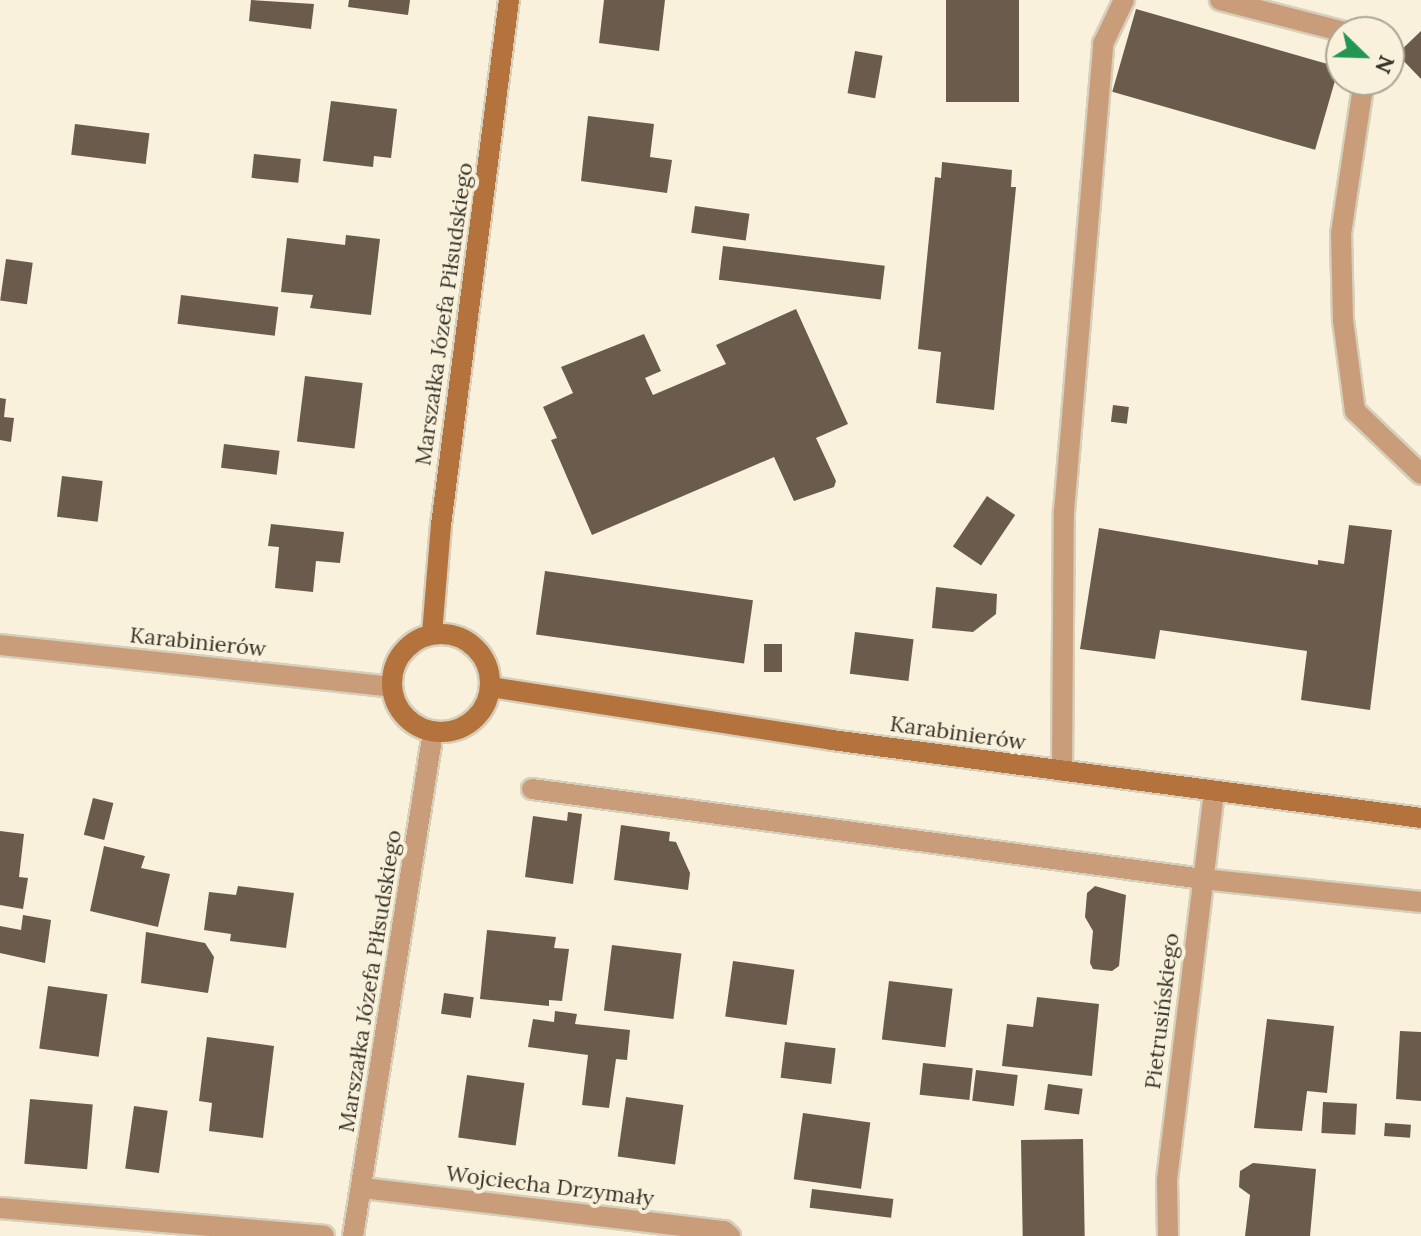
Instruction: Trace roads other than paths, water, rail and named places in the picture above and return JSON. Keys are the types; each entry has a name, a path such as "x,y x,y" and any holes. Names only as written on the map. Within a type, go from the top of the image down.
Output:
{"main road":[{"name":"Marszałka Józefa Piłsudskiego","path":"432,634 441,525 509,0"},
{"path":"432,634 462,638 474,647 484,658 490,687 481,713 471,722 460,729 433,732 400,712 392,687 398,659 407,647 432,634"},
{"name":"Karabinierów","path":"490,687 1214,793 1421,818"}],"street":[{"path":"1062,771 1062,533 1103,44 1124,0"},
{"path":"1220,0 1325,27"},
{"path":"1362,96 1341,233 1343,320 1355,411 1421,474"},
{"name":"Karabinierów","path":"0,645 392,687"},
{"name":"Marszałka Józefa Piłsudskiego","path":"353,1236 433,732"},
{"path":"532,789 1203,879 1421,902"},
{"name":"Pietrusińskiego","path":"1168,1236 1167,1180 1214,793"},
{"name":"Wojciecha Drzymały","path":"363,1188 724,1231 730,1236"},
{"path":"0,1208 324,1236"}]}
